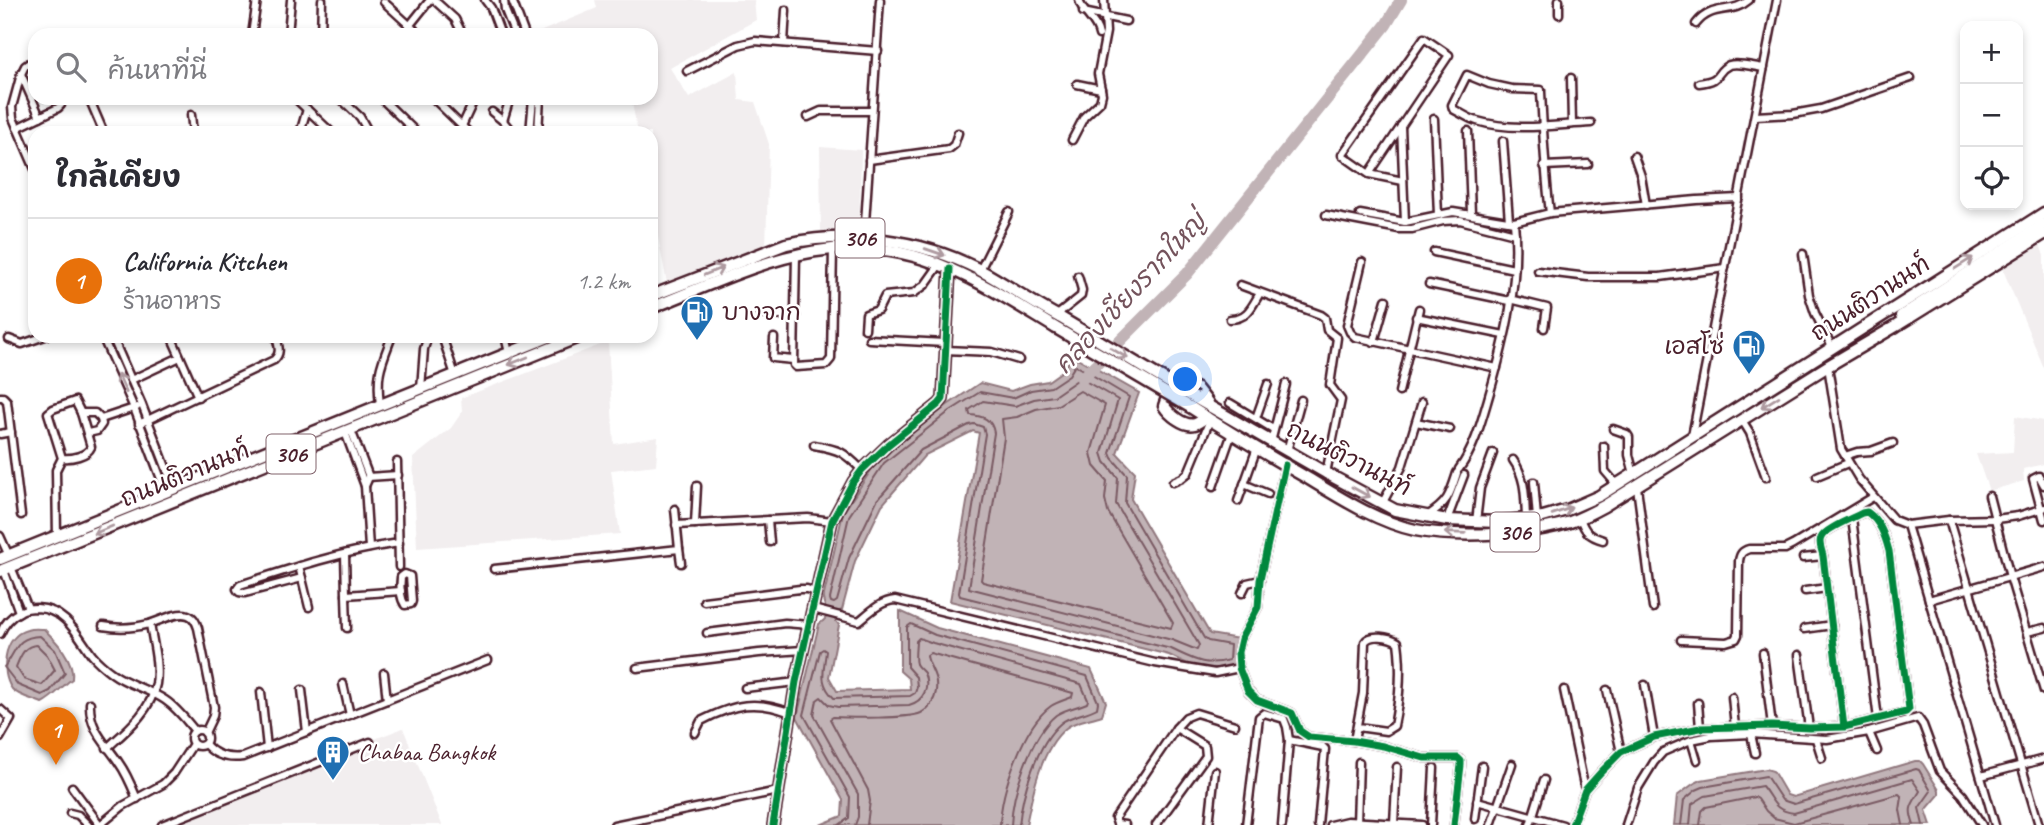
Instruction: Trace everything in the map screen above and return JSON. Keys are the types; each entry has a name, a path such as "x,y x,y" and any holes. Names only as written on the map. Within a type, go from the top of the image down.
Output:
{"main road":[{"name":"ถนนติวานนท์","path":"1209,415 1271,442 1395,510 1476,523 1537,518 1599,496 2044,213"},
{"name":"306","path":"1828,366 2044,224"},
{"name":"ถนนติวานนท์","path":"658,293 756,254 806,240 864,238 923,247 980,270 1192,403 1232,433 1367,511 1416,530 1511,532 1548,528 1580,518 1604,506 2044,234"},
{"name":"ถนนติวานนท์","path":"658,305 743,270 796,254 833,248 891,252 940,264 1058,321"},
{"name":"ถนนติวานนท์","path":"4,562 170,490 534,343"},
{"name":"ถนนติวานนท์","path":"4,562 328,439 564,343"},
{"path":"1180,381 1197,389 1209,415 1195,425 1183,422 1166,411 1164,406 1169,392 1180,381"},
{"path":"346,419 348,431"},
{"path":"324,428 328,439"}],"street":[{"path":"253,28 257,0"},
{"path":"289,28 291,0"},
{"path":"320,28 322,0"},
{"path":"410,25 432,0 455,19 460,28"},
{"path":"485,0 498,28"},
{"path":"504,0 512,28"},
{"path":"512,0 522,28"},
{"path":"864,238 880,0"},
{"path":"1079,0 1083,12 1097,26 1099,35"},
{"path":"1072,140 1084,117 1100,102 1102,94 1098,74 1106,32 1104,0"},
{"path":"1559,0 1559,14"},
{"path":"1696,24 1710,12 1739,7 1749,0"},
{"path":"1692,436 1777,0"},
{"path":"384,2 413,28"},
{"path":"784,43 786,10"},
{"path":"1083,12 1126,21"},
{"path":"1369,174 1449,55 1424,38 1342,155 1369,174 1403,181"},
{"path":"687,71 738,45 755,41 878,51"},
{"path":"28,64 21,74 12,107 16,128 28,154"},
{"path":"1699,83 1715,80 1732,64 1764,68"},
{"path":"21,74 28,90"},
{"path":"1550,213 1544,166 1542,126 1541,92 1538,89 1513,89 1489,84 1467,75 1452,105 1453,109 1475,121 1506,128 1542,126 1572,124 1591,123"},
{"path":"1570,78 1572,124"},
{"path":"1755,116 1821,109 1911,78"},
{"path":"1077,84 1101,89"},
{"path":"35,105 40,117"},
{"path":"16,128 61,105"},
{"path":"92,105 100,126"},
{"path":"303,105 325,126"},
{"path":"347,105 365,126"},
{"path":"387,105 407,126"},
{"path":"440,105 462,126 472,105"},
{"path":"503,121 508,105"},
{"path":"531,126 532,105"},
{"path":"538,126 540,105"},
{"path":"302,126 307,109"},
{"path":"808,117 821,111 872,111"},
{"path":"492,113 507,126"},
{"path":"191,115 192,126"},
{"path":"1434,119 1438,215"},
{"path":"1401,125 1405,222"},
{"path":"1468,131 1471,214"},
{"path":"869,160 949,149 954,145 958,132"},
{"path":"1447,520 1497,368 1510,300 1516,234 1512,221 1503,141"},
{"path":"1634,156 1646,205"},
{"path":"1544,166 1588,164"},
{"path":"1360,214 1405,222 1453,212 1512,221 1550,213 1739,198"},
{"path":"980,270 1009,212"},
{"path":"1326,215 1399,229 1460,220 1516,234"},
{"path":"796,254 794,365 826,365 831,359 833,248"},
{"path":"1434,252 1514,270"},
{"path":"1803,254 1809,295 1832,348"},
{"path":"1362,262 1347,325 1355,337 1497,368"},
{"path":"864,329 866,314 878,310 885,296 914,293 925,285 940,264"},
{"path":"1538,271 1588,277 1660,277 1725,268"},
{"path":"773,825 796,682 832,521 862,470 943,399 950,269"},
{"path":"1058,321 1081,296 1078,276"},
{"path":"1430,284 1547,307 1544,328"},
{"path":"1240,285 1321,315 1325,318 1328,330 1338,338 1330,385 1341,400 1326,473"},
{"path":"1230,319 1238,319 1250,311 1260,293"},
{"path":"1374,342 1386,300"},
{"path":"1399,392 1418,313 1504,335"},
{"path":"761,314 796,316"},
{"path":"774,338 773,358 793,360"},
{"path":"9,339 22,344 28,342"},
{"path":"869,339 992,352 1019,360"},
{"path":"105,343 170,490"},
{"path":"115,343 142,405 170,490"},
{"path":"174,343 198,397"},
{"path":"139,424 274,360 279,349 278,343"},
{"path":"380,405 378,374 390,343"},
{"path":"421,389 426,343"},
{"path":"444,343 455,375"},
{"path":"507,343 509,353"},
{"path":"131,380 180,356"},
{"path":"1828,366 1839,440 1847,459 1873,497 1894,520 1907,525 1949,520 1996,519 2018,516 2042,508"},
{"path":"1256,418 1268,384"},
{"path":"1271,442 1286,384"},
{"path":"0,397 7,401 21,515"},
{"path":"1287,451 1301,400"},
{"path":"57,537 56,470 62,458 48,413 53,408 71,401 78,403 91,444 89,452 62,458"},
{"path":"1382,504 1402,467 1422,402"},
{"path":"1230,403 1273,429"},
{"path":"101,419 142,405"},
{"path":"81,413 95,413 101,419"},
{"path":"1173,482 1188,473 1209,415"},
{"path":"88,433 100,428 101,419"},
{"path":"1742,420 1750,433 1766,477"},
{"path":"1416,422 1450,429"},
{"path":"1613,429 1629,437 1629,455 1634,474"},
{"path":"348,431 366,477 369,548"},
{"path":"0,434 11,432"},
{"path":"1213,487 1232,433"},
{"path":"1817,476 1857,452 1871,451 1893,443"},
{"path":"814,445 837,449 862,470"},
{"path":"1604,446 1605,471 1617,485"},
{"path":"1238,501 1257,448"},
{"path":"1476,523 1480,488 1493,453"},
{"path":"1513,460 1525,486 1526,519"},
{"path":"397,462 400,567"},
{"path":"1285,465 1260,580 1258,607 1241,639 1238,652 1239,668 1248,691 1257,700 1292,713 1303,734 1309,737 1383,746 1417,757 1458,758 1461,761 1454,825"},
{"path":"366,477 398,475"},
{"path":"2044,485 2041,477 2034,478 2033,483 2044,520"},
{"path":"1534,482 1537,518"},
{"path":"1244,484 1268,494"},
{"path":"695,524 697,486"},
{"path":"1637,487 1653,608"},
{"path":"1426,517 1444,504 1456,489"},
{"path":"1989,496 2044,691"},
{"path":"1681,640 1727,642 1736,639 1739,561 1740,554 1744,551 1785,549 1873,497"},
{"path":"675,509 681,563"},
{"path":"1572,825 1585,790 1621,752 1654,737 1700,728 1844,727 1909,709 1889,551 1871,514 1862,513 1830,529 1821,537 1820,542 1844,727"},
{"path":"677,525 808,518 832,521"},
{"path":"1580,518 1589,536 1603,540"},
{"path":"1852,519 1878,719"},
{"path":"768,520 770,542"},
{"path":"1949,520 2039,825"},
{"path":"1907,525 1995,825"},
{"path":"0,536 4,562 19,611"},
{"path":"302,578 245,593 237,590 240,585 299,566 399,543"},
{"path":"494,569 679,549"},
{"path":"345,554 347,628"},
{"path":"1803,558 1823,556"},
{"path":"4,562 28,608"},
{"path":"299,566 309,607"},
{"path":"1929,600 2044,567"},
{"path":"1242,593 1247,583 1260,580"},
{"path":"1805,591 1827,588"},
{"path":"704,601 800,589 817,593"},
{"path":"346,595 401,591"},
{"path":"813,609 859,621 878,605 887,600 895,600 1155,663 1215,673 1239,668"},
{"path":"0,634 7,621 19,611 44,608 58,614 72,626 94,657 104,666 124,681 153,693 174,707 195,731"},
{"path":"103,626 128,628 181,614 189,615 196,622 214,707 205,733 205,744"},
{"path":"707,633 785,623 809,625"},
{"path":"107,748 135,723 153,693 156,675 150,624"},
{"path":"1804,629 1832,625"},
{"path":"2026,632 2044,628"},
{"path":"1354,741 1363,693 1364,642 1370,636 1394,639 1399,646 1401,677 1394,726 1386,731 1358,727"},
{"path":"637,668 803,650"},
{"path":"1763,653 1772,726"},
{"path":"1799,655 1810,728"},
{"path":"205,744 212,751 227,757 243,757 488,660"},
{"path":"384,673 387,700"},
{"path":"745,688 796,682"},
{"path":"343,684 350,715"},
{"path":"1645,685 1654,737"},
{"path":"302,690 307,732"},
{"path":"1564,690 1585,790"},
{"path":"1606,690 1621,752"},
{"path":"261,692 267,748"},
{"path":"1732,697 1735,727"},
{"path":"90,703 93,726 127,775 137,799"},
{"path":"1698,703 1700,728"},
{"path":"695,733 701,721 737,705 775,707 791,713"},
{"path":"0,710 11,719 0,738"},
{"path":"1125,825 1117,824 1115,818 1186,717 1196,713 1235,725"},
{"path":"1247,825 1261,714 1264,713 1284,719 1287,727 1289,740 1282,825"},
{"path":"1626,825 1638,788 1654,762 1663,752 1691,740 1751,734 1816,739 1869,732 1913,718 1921,720 1940,771 1963,795 1982,825"},
{"path":"1156,825 1206,756 1205,746 1176,728"},
{"path":"72,787 100,825 123,806 169,779 193,744 191,735 195,731 205,733"},
{"path":"1869,732 1877,751"},
{"path":"1751,734 1755,753"},
{"path":"1816,739 1822,758"},
{"path":"1289,740 1325,749 1318,825"},
{"path":"1691,740 1698,760"},
{"path":"162,825 370,743"},
{"path":"193,744 205,744"},
{"path":"1981,776 2044,759"},
{"path":"1357,823 1359,762"},
{"path":"1491,825 1512,764"},
{"path":"1475,819 1482,766"},
{"path":"1390,824 1397,767"},
{"path":"1431,825 1434,768"},
{"path":"1209,825 1215,771"},
{"path":"1530,825 1544,780"},
{"path":"614,825 635,823 778,791"},
{"path":"1477,802 1563,825"},
{"path":"70,813 79,816 88,825"},
{"path":"1330,825 1347,821 1422,825"}],"shaded area":[{"path":"595,0 754,0 756,20 670,68 689,98 737,72 739,100 755,102 769,144 766,247 667,283 658,237 658,126 637,126 632,105 658,105 658,28 549,28 597,8"},
{"path":"820,147 861,150 859,237 821,236"},
{"path":"2039,241 2044,256 2044,368 2001,265"},
{"path":"608,343 614,444 658,437 656,465 611,470 620,534 417,548 413,458 451,428 462,412 461,398"},
{"path":"2015,416 2044,421 2044,464 2023,469 2024,481 1989,491 1976,454 2013,452"},
{"path":"403,728 442,825 154,825"}],"water":[{"path":"1072,355 1139,393 1117,453 1135,472 1131,499 1210,634 1239,639 1236,667 1198,669 1169,655 950,601 979,433 973,431 925,455 882,505 855,561 842,610 836,613 835,620 839,625 829,677 837,691 910,689 909,679 900,671 900,611 937,628 1091,669 1106,702 1102,715 1066,728 1050,747 1039,773 1026,825 820,825 842,816 843,800 797,717 819,624 827,615 823,599 843,513 879,458 946,406 980,383 1011,391 1048,381 1065,369"},
{"path":"29,629 44,629 68,658 72,679 42,703 12,689 5,664 13,639"},
{"path":"1915,761 1923,764 1939,790 1939,795 1926,810 1931,825 1674,825 1677,796 1701,780 1766,769 1773,771 1787,795 1793,797"}],"waterway":[{"name":"คลองเชียงรากใหญ่","path":"1082,379 1187,274 1386,25 1401,0"}],"cycle path":[{"path":"773,825 796,682 832,521 862,470 943,399 950,269"},
{"path":"1285,465 1260,580 1258,607 1241,639 1238,652 1239,668 1248,691 1257,700 1292,713 1300,731 1309,737 1383,746 1424,758 1458,758 1461,765 1454,825"},
{"path":"1572,825 1585,790 1601,772 1621,752 1654,737 1700,728 1844,727 1909,709 1889,551 1879,524 1867,512 1833,527 1823,535 1820,542 1844,727"}],"place":[{"name":"บางจาก","path":"697,342"},
{"name":"เอสโซ่","path":"1749,376"},
{"name":"California Kitchen","path":"56,765"},
{"name":"Chabaa Bangkok","path":"333,782"}]}
